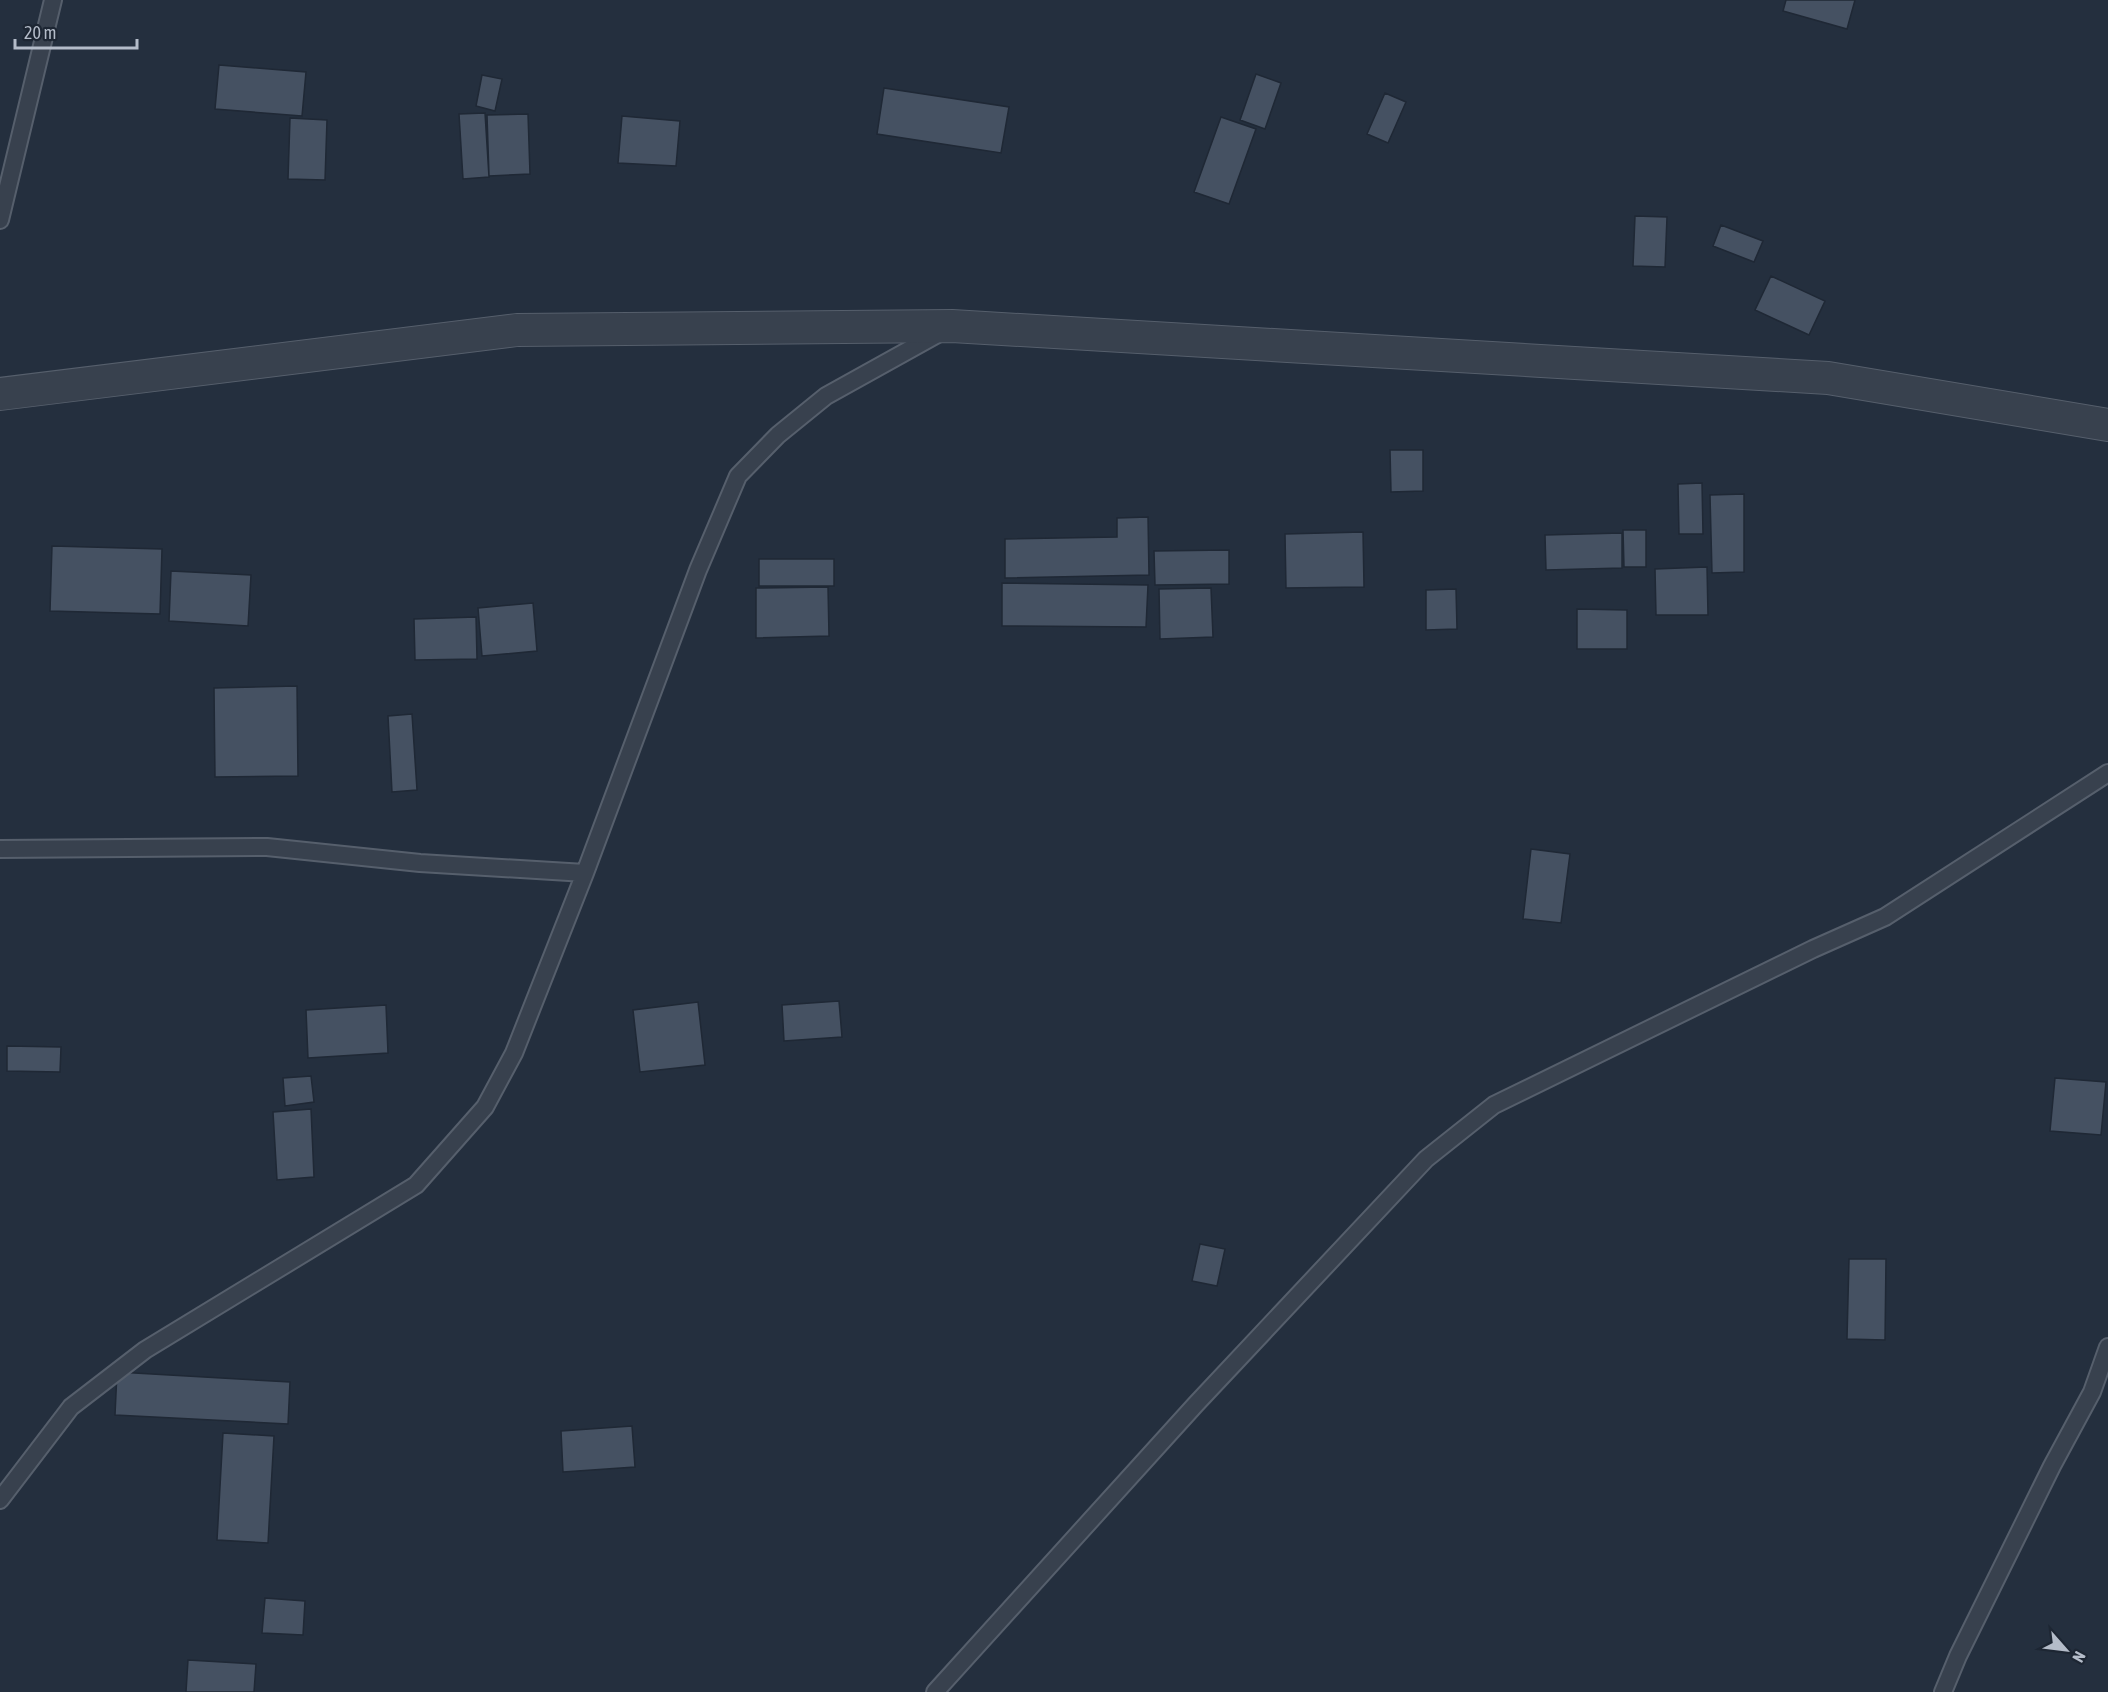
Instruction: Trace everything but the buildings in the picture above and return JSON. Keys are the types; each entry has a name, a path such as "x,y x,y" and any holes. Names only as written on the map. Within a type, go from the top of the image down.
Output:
{"street":[{"path":"0,394 518,330 952,326 1828,378 2108,425"}],"lane":[{"path":"0,220 53,0"},
{"path":"0,1500 71,1407 145,1350 416,1185 485,1107 509,1062 585,873 698,570 738,476 778,435 826,396 952,326"},
{"path":"935,1692 1205,1395 1426,1159 1494,1105 1813,949 1885,917 2108,773"},
{"path":"0,849 267,848 420,863 585,873"},
{"path":"1943,1692 1958,1656 2031,1508 2092,1392 2108,1347"}]}
